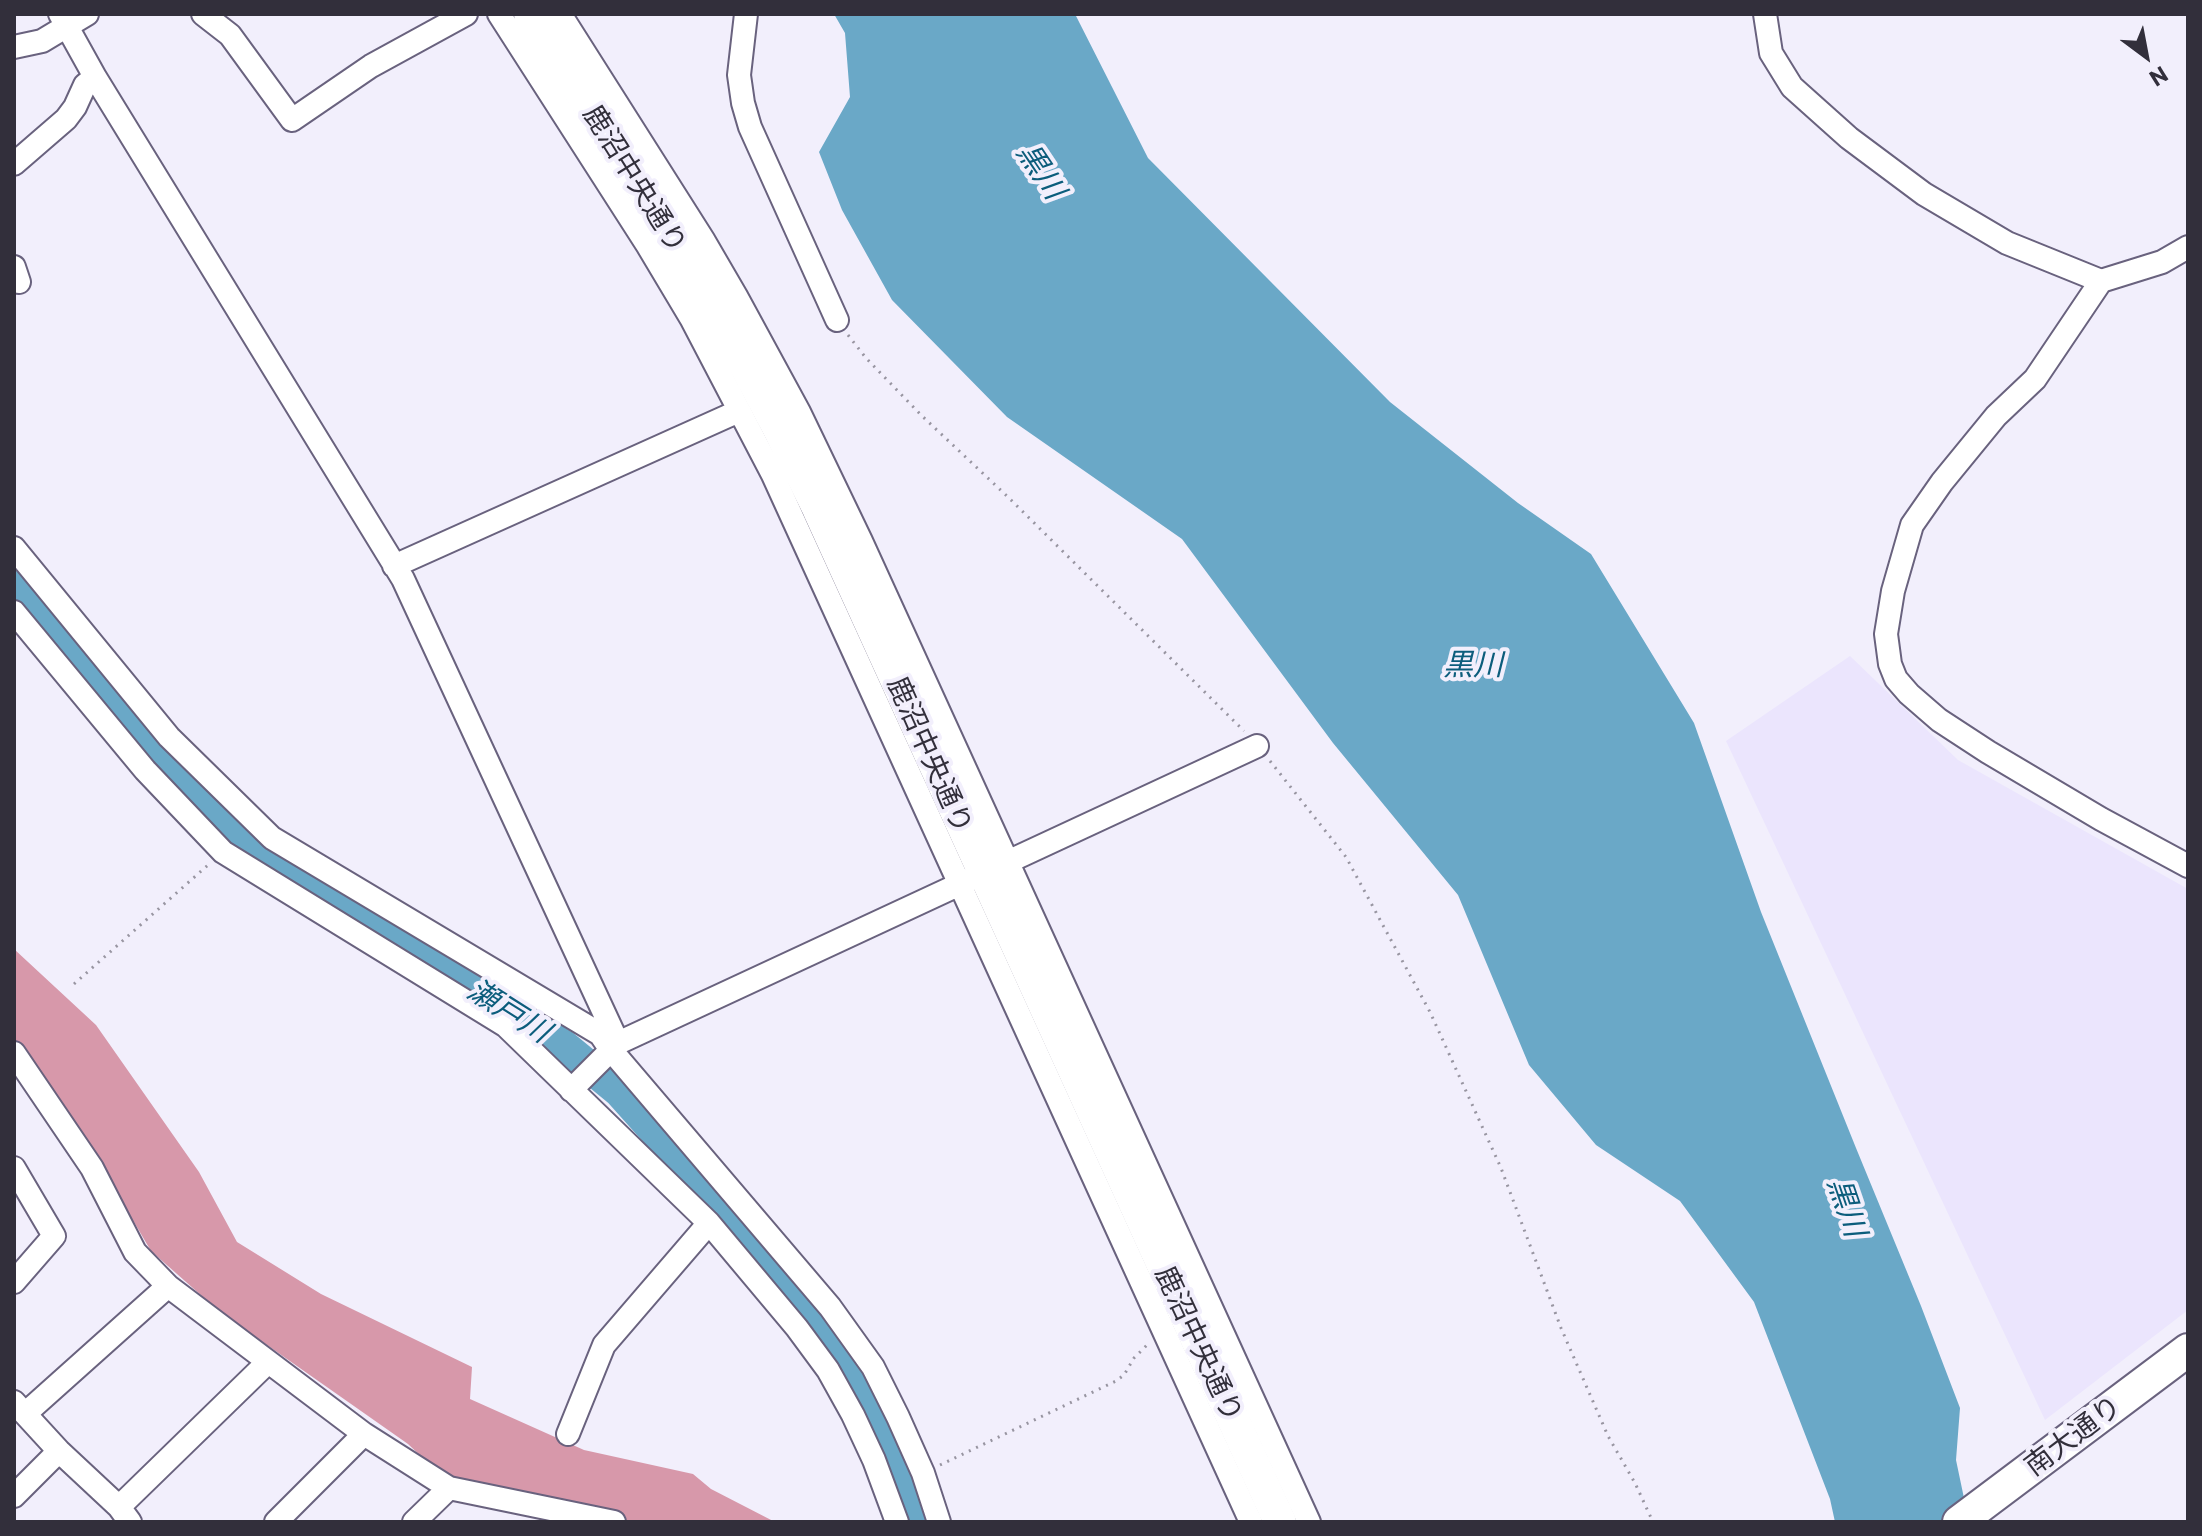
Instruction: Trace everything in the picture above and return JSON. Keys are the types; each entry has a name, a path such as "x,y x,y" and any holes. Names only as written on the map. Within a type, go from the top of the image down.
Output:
{"street":[{"path":"14,47 42,41 63,21 87,14"},
{"path":"203,14 230,35 292,120 371,66 466,14"},
{"path":"499,14 670,282 718,366 800,532 984,873"},
{"name":"鹿沼中央通り","path":"530,14 709,297 825,522 1268,1509"},
{"path":"560,14 704,241 767,351 855,528 984,873 1165,1333 1268,1509 1309,1522"},
{"path":"746,14 739,75 750,127 837,320"},
{"path":"1765,14 1771,53 1792,87 1849,138 1924,194 2007,243 2101,281"},
{"path":"63,21 394,566 615,1046"},
{"path":"14,164 66,119 85,85 95,77"},
{"path":"2188,247 2162,262 2101,281 2035,379 1996,416 1942,482 1912,525 1893,591 1886,634 1896,679 1939,720 2076,804 2188,866"},
{"path":"394,566 739,411"},
{"path":"14,548 169,737 272,838 600,1034 615,1046 830,1307 873,1367 923,1473 939,1522"},
{"path":"14,612 145,770 223,852 506,1026 709,1223 828,1370 863,1437 897,1522"},
{"path":"571,1090 615,1046 1257,746"},
{"path":"14,1053 92,1168 135,1252 168,1286 364,1434 449,1488 571,1518 614,1522"},
{"path":"14,1168 54,1236 14,1282"},
{"path":"568,1434 604,1345 709,1223"},
{"path":"168,1286 20,1408 59,1451 125,1514 268,1362"},
{"name":"南大通り","path":"1959,1522 2188,1350"},
{"path":"276,1522 364,1434"},
{"path":"14,1496 59,1451"},
{"path":"414,1522 449,1488"}],"path":[{"path":"837,320 866,358 921,415 1009,498 1257,746 1346,857 1430,1012 1501,1168 1561,1328 1608,1436 1653,1522"},
{"path":"74,984 223,852"},
{"path":"923,1473 1116,1381 1124,1375 1143,1347 1165,1333"}],"shaded area":[{"path":"1850,656 1958,760 2188,889 2188,1310 2045,1420 1726,741"},
{"path":"14,949 96,1025 199,1172 237,1242 321,1294 472,1367 470,1399 584,1450 693,1474 711,1489 775,1522 611,1522 445,1479 408,1444 220,1312 151,1251 104,1171 14,1044"}],"water":[{"name":"黒川","path":"834,14 1075,14 1148,158 1390,402 1518,503 1591,554 1694,723 1761,912 1960,1408 1956,1460 1969,1522 1835,1522 1830,1499 1754,1302 1680,1201 1596,1145 1529,1065 1458,895 1333,743 1182,539 1007,417 892,300 842,210 819,152 850,97 845,33"}],"waterway":[{"name":"瀬戸川","path":"14,576 219,814 293,875 564,1046 620,1092 750,1237 827,1335 858,1388 909,1496 918,1522"}]}
